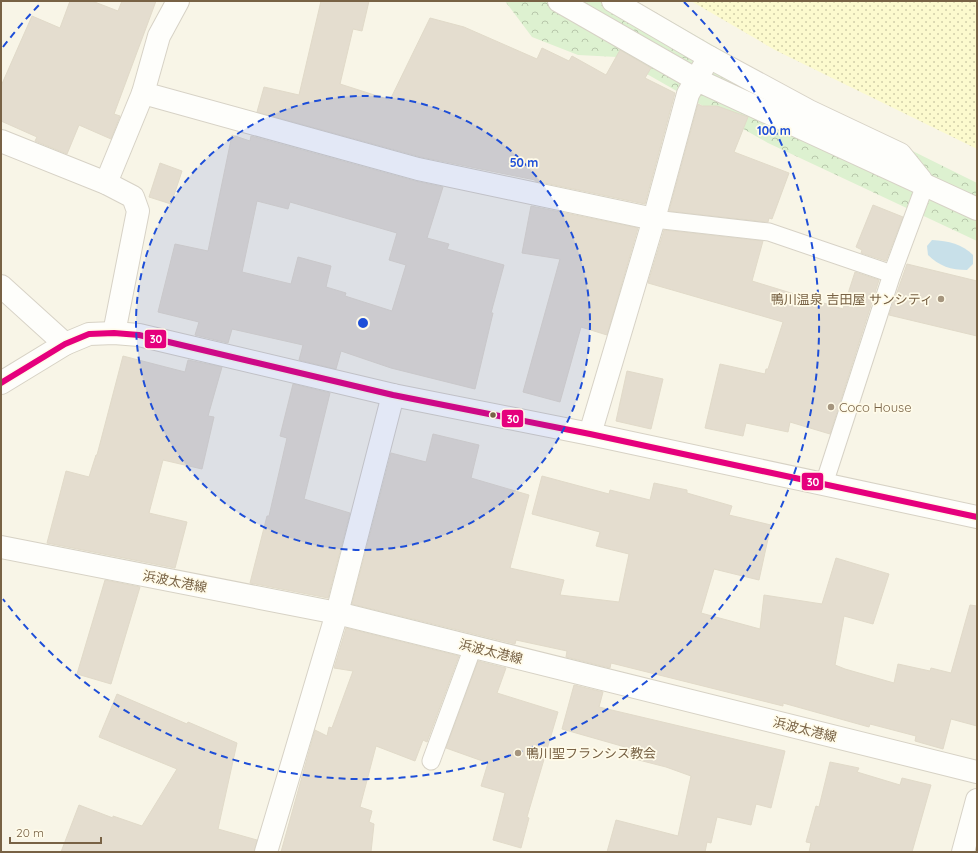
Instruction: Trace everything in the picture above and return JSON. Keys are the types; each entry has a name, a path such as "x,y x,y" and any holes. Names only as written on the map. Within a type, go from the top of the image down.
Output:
{"street":[{"path":"106,183 143,93 159,36 178,1"},
{"path":"559,1 695,79 977,209"},
{"path":"613,1 709,57 809,111 900,154 925,185"},
{"path":"590,434 654,219 688,94 695,79 709,57"},
{"path":"143,93 418,169 654,219"},
{"path":"1,141 106,183 133,197 138,211 114,333"},
{"path":"1,286 65,344"},
{"path":"1,383 65,344 89,334 114,333 139,335 393,394 590,434 977,517"},
{"path":"266,852 337,613 393,394"},
{"name":"浜波太港線","path":"1,547 337,613 977,772"},
{"path":"963,852 977,800"}],"lane":[{"path":"824,484 892,274 925,185"},
{"path":"654,219 768,232 892,274"},
{"path":"431,761 473,647"}],"sand":[{"path":"691,1 977,1 977,149 775,50"}],"green space":[{"path":"505,1 636,1 792,91 977,183 977,241 768,143 617,57 578,55 532,37"}],"water":[{"path":"932,240 950,242 964,248 973,255 973,264 967,270 961,270 946,267 936,262 928,255 927,246"}],"building":[{"path":"70,1 92,1 118,11 122,1 156,1 114,114 120,116 111,139 79,125 67,154 35,141 37,137 1,121 1,86 32,16 60,28"},
{"path":"321,1 369,1 362,31 353,29 340,84 390,100 430,18 464,27 537,59 542,48 569,61 572,56 606,75 620,50 651,68 645,78 675,93 645,204 421,157 257,112 264,87 299,95"},
{"path":"698,104 702,106 717,106 748,117 734,152 789,173 772,219 769,218 768,222 669,211"},
{"path":"232,135 250,141 251,136 415,181 443,187 427,238 449,244 447,249 504,265 491,313 493,313 475,389 391,368 341,351 336,369 299,360 303,345 232,329 228,343 195,335 199,322 158,312 175,244 208,251","holes":["257,201 288,209 290,202 397,233 389,260 406,265 392,311 345,296 346,293 326,287 331,266 298,257 291,284 242,272"]},
{"path":"160,163 182,171 171,204 149,197"},
{"path":"873,205 903,217 886,261 861,253 862,250 856,247"},
{"path":"531,206 638,228 607,335 581,327 560,402 523,392 560,259 522,253"},
{"path":"664,230 763,241 752,281 843,309 855,272 879,280 830,434 790,422 788,432 746,423 743,436 705,428 720,364 765,374 783,322 648,283"},
{"name":"鴨川温泉 吉田屋 サンシティ","path":"907,264 977,281 977,336 889,315"},
{"path":"123,356 185,372 188,360 222,367 208,416 214,417 202,469 163,460 149,513 187,522 175,568 47,543 66,471 89,477 97,455"},
{"path":"627,371 663,379 651,429 616,421"},
{"path":"293,384 330,393 304,499 350,513 328,598 250,583 267,516 269,516 287,438 280,436"},
{"path":"433,434 479,445 471,478 529,495 510,568 564,580 560,595 619,602 629,554 596,546 600,532 532,514 542,476 609,494 610,490 650,500 654,483 687,490 687,493 732,506 729,515 771,525 759,580 714,569 701,613 760,629 764,595 822,604 836,558 889,574 873,624 844,616 835,665 845,669 894,683 898,664 930,671 931,668 951,673 970,605 977,606 977,726 951,719 943,749 915,741 916,736 870,724 869,727 783,703 783,706 611,663 610,668 566,657 567,651 516,640 515,644 352,604 391,453 426,462"},
{"path":"105,580 140,587 111,684 77,674"},
{"path":"346,628 459,656 427,742 423,740 415,761 376,746 360,807 372,811 369,822 374,824 371,852 281,852 315,730 327,736 329,727 332,728 353,671 334,668"},
{"path":"478,661 506,668 497,693 558,712 527,817 529,818 521,848 493,840 505,793 481,786 488,763 446,748"},
{"path":"574,685 603,692 599,707 785,751 771,808 756,804 751,825 717,817 711,843 707,842 705,852 607,852 616,820 678,836 691,776 666,767 623,756 625,747 562,729"},
{"path":"117,694 187,724 188,722 237,743 218,829 257,840 254,852 61,852 79,805 113,818 113,816 142,826 177,769 99,737"},
{"path":"830,762 859,768 857,772 900,785 902,778 931,785 912,852 809,852 811,843 806,842 816,806 819,807"}],"transit line":[{"name":"30","path":"1,383 65,344 89,334 114,333 139,335 393,395 590,434 977,517"}],"place":[{"name":"鴨川温泉 吉田屋 サンシティ","path":"941,299"},
{"name":"Coco House","path":"831,407"},
{"name":"鴨川聖フランシス教会","path":"518,753"}]}
